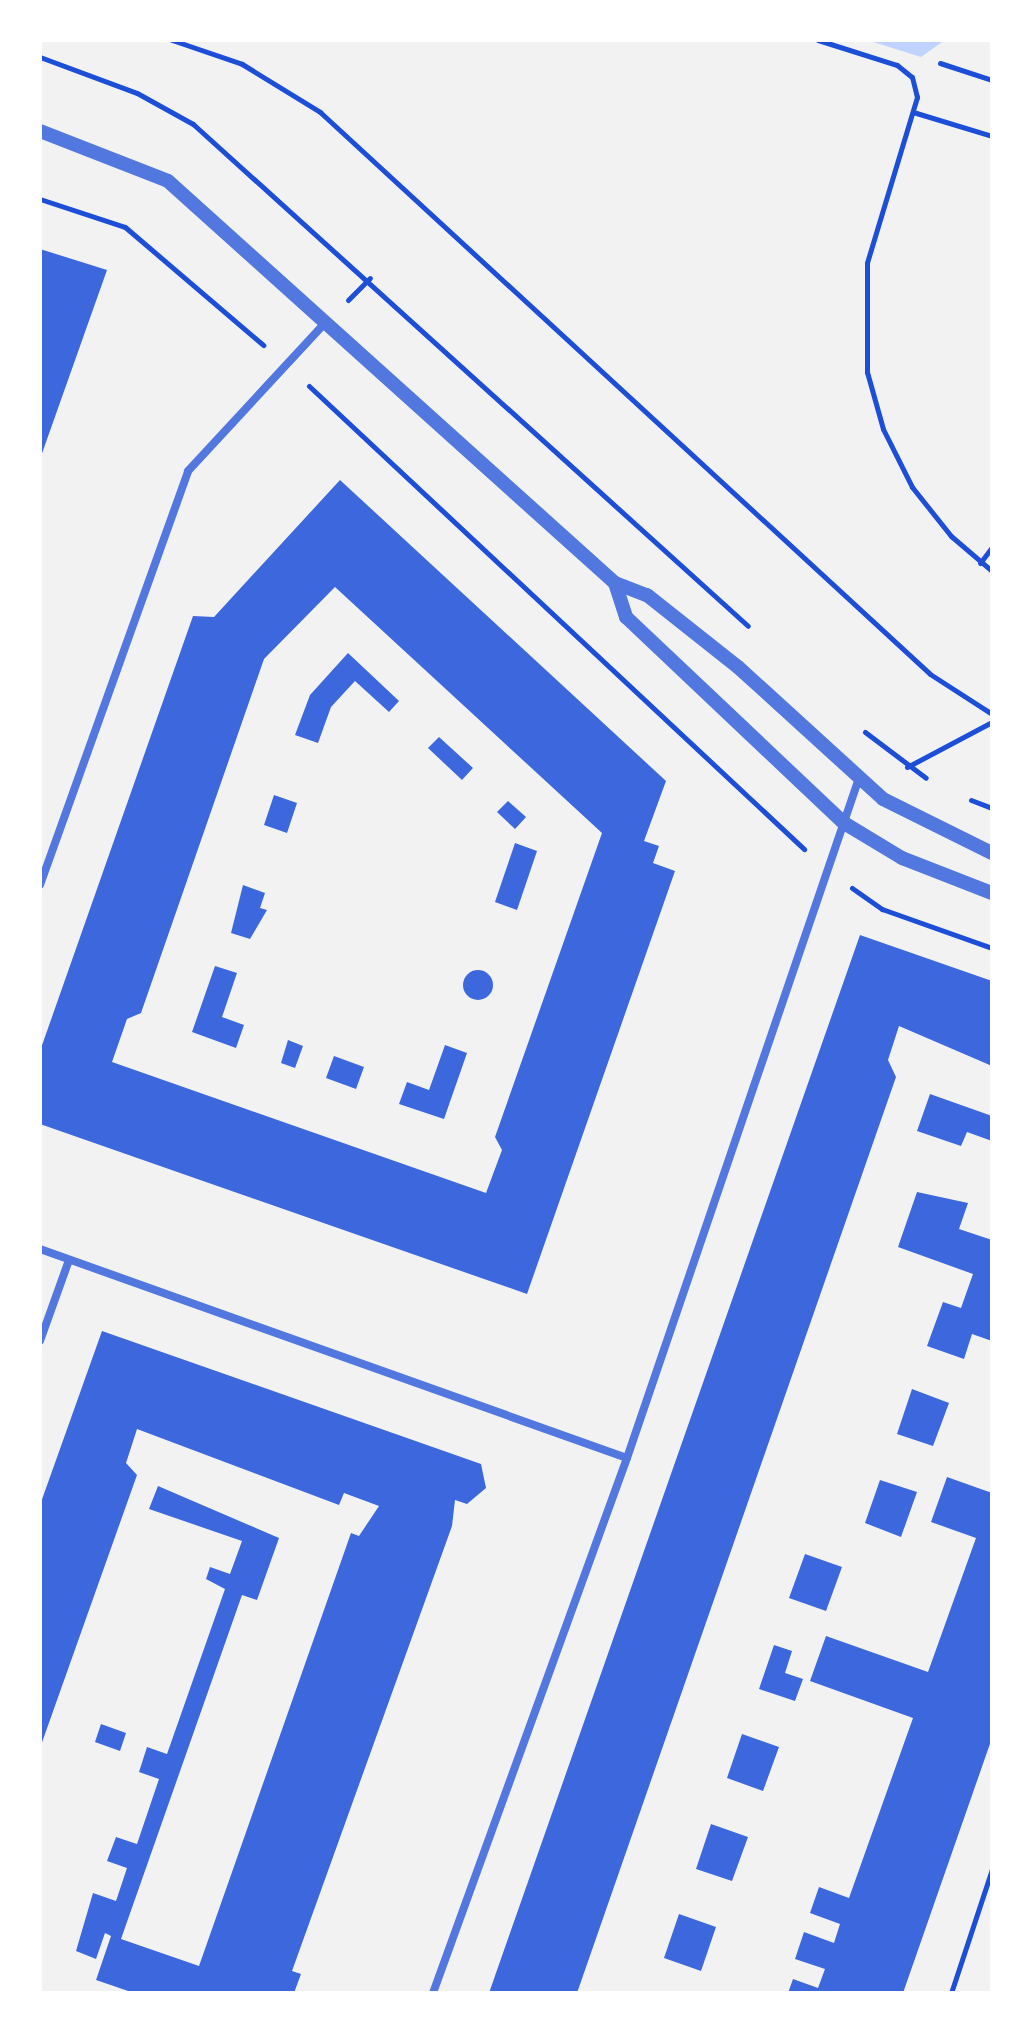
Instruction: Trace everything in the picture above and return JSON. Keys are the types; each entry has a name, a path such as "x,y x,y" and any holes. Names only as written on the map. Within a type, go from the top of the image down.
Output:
{"street":[{"path":"40,131 168,181 329,319 615,583 647,595 738,667 859,778 906,815 992,853"},
{"path":"40,885 188,471 329,319"},
{"path":"615,583 626,617 844,823 902,858 992,893"},
{"path":"433,1993 627,1458 823,869 844,823 859,778"},
{"path":"40,1249 627,1458"},
{"path":"40,1341 69,1260"}],"path":[{"path":"172,40 242,64 320,112 930,674 992,714"},
{"path":"818,40 907,71 917,97 867,263 867,372 883,429 912,487 980,563 992,571"},
{"path":"40,57 137,93 193,124 753,632"},
{"path":"940,63 992,80"},
{"path":"913,112 992,136"},
{"path":"40,199 125,227 285,365 823,869 882,909 992,948"},
{"path":"980,563 992,547"},
{"path":"907,767 992,722"},
{"path":"856,726 907,767 933,782"},
{"path":"959,795 992,808"},
{"path":"951,1993 992,1869"}],"water":[{"path":"867,40 945,40 921,57"}],"building":[{"path":"40,249 107,270 40,459"},
{"path":"340,480 666,781 644,841 659,846 653,863 675,871 527,1294 40,1124 40,1051 193,616 214,617","holes":["335,587 602,833 495,1137 502,1150 486,1193 112,1062 127,1019 141,1013 264,659"]},
{"path":"348,653 399,701 389,712 355,681 331,707 318,743 295,735 310,695"},
{"path":"439,737 473,768 462,780 428,748"},
{"path":"274,795 297,803 287,833 264,825"},
{"path":"508,801 526,817 515,829 497,812"},
{"path":"515,843 537,851 517,910 495,902"},
{"path":"243,885 265,893 260,908 267,910 250,939 231,933"},
{"path":"860,935 992,981 992,1066 899,1026 888,1060 896,1077 577,1993 489,1993"},
{"path":"215,966 237,973 222,1017 244,1025 236,1048 192,1032"},
{"path":"478,970 489,974 493,985 489,996 478,1000 467,996 463,985 467,974"},
{"path":"288,1040 303,1046 295,1068 281,1063"},
{"path":"445,1045 467,1053 444,1119 399,1104 407,1082 429,1090"},
{"path":"334,1056 364,1067 356,1089 326,1078"},
{"path":"930,1094 992,1116 992,1141 967,1132 961,1146 917,1131"},
{"path":"917,1192 968,1203 959,1229 992,1240 992,1341 972,1334 964,1359 927,1346 943,1302 961,1308 973,1274 898,1247"},
{"path":"102,1331 481,1464 486,1488 467,1504 455,1500 452,1526 292,1971 301,1974 294,1993 134,1993 96,1980 111,1936 105,1933 96,1959 76,1951 93,1893 116,1901 127,1868 107,1861 116,1837 137,1844 159,1779 139,1772 147,1747 167,1754 225,1589 206,1579 210,1567 230,1574 242,1541 149,1509 158,1486 279,1538 257,1600 242,1595 121,1939 199,1966 351,1533 359,1536 379,1506 344,1493 339,1505 137,1429 126,1463 137,1475 40,1748 40,1505"},
{"path":"912,1389 949,1403 933,1446 897,1434"},
{"path":"947,1477 992,1493 992,1738 903,1993 788,1993 793,1979 818,1988 825,1969 795,1959 804,1932 834,1943 840,1924 810,1913 819,1887 849,1898 913,1718 810,1681 826,1636 928,1672 976,1538 931,1522"},
{"path":"880,1480 917,1492 901,1537 865,1523"},
{"path":"805,1554 842,1567 826,1611 789,1598"},
{"path":"774,1645 792,1651 785,1673 803,1679 795,1701 759,1689"},
{"path":"101,1724 126,1733 120,1751 95,1742"},
{"path":"742,1734 779,1747 763,1791 727,1778"},
{"path":"711,1824 748,1837 732,1881 696,1869"},
{"path":"679,1914 716,1927 701,1971 664,1958"}]}
